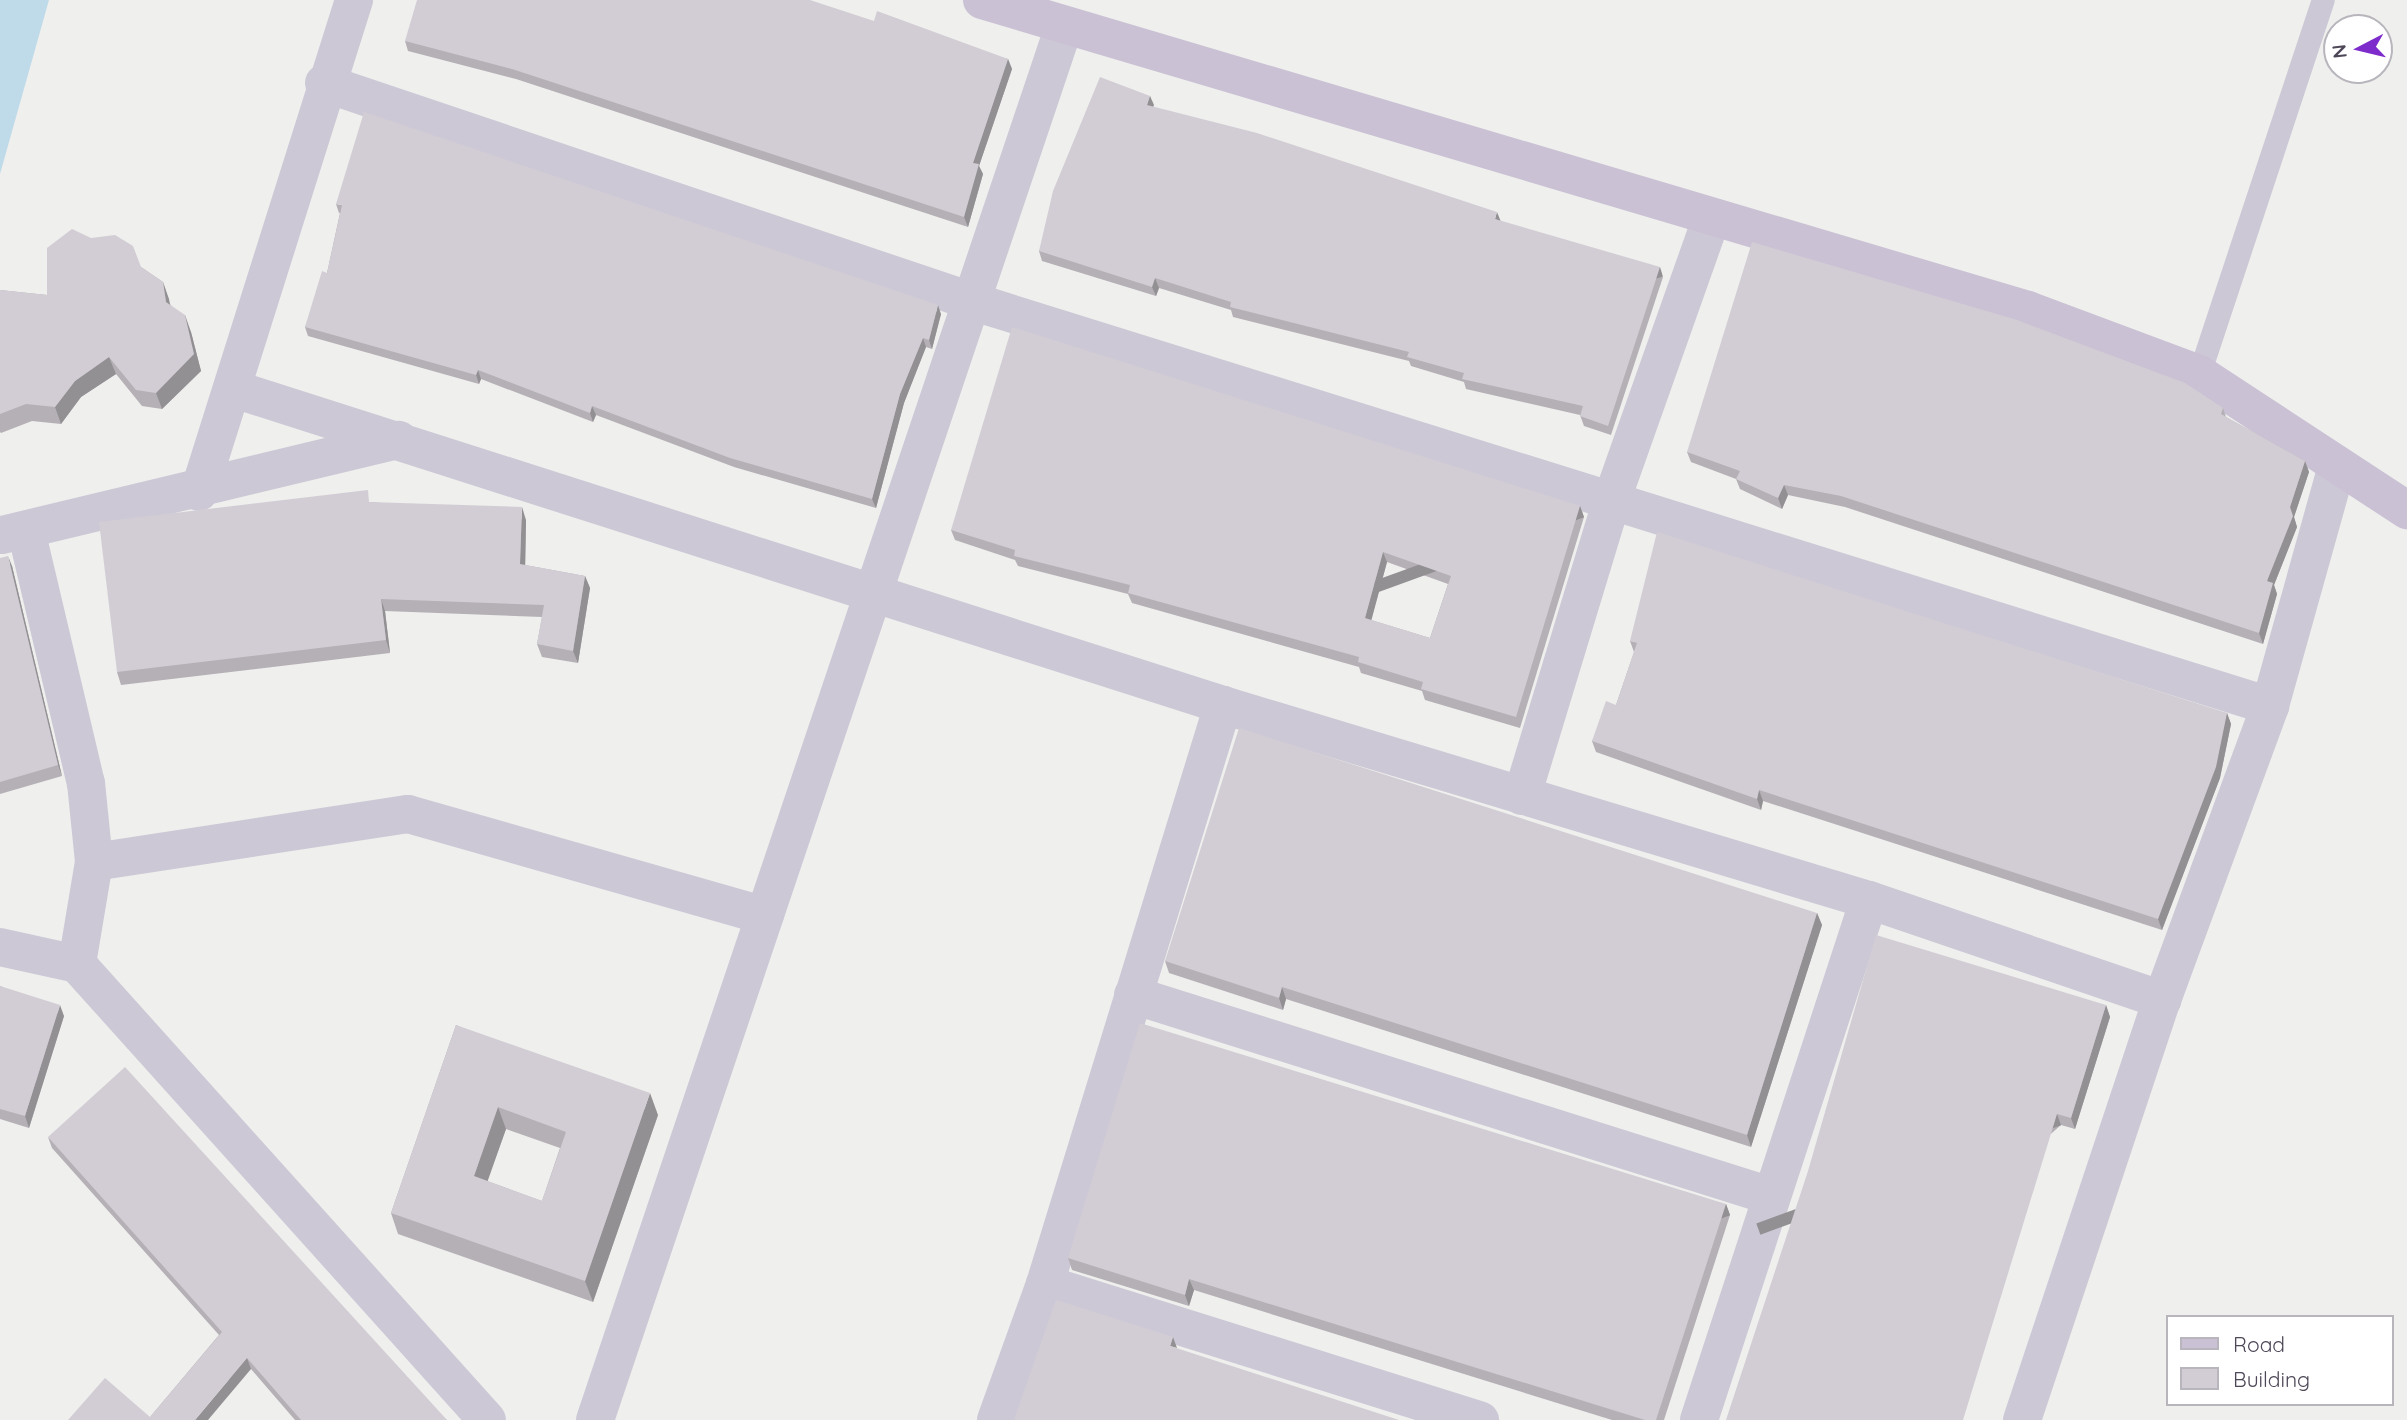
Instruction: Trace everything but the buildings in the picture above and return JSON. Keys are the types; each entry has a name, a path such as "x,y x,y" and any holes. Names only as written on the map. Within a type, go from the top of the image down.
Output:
{"street":[{"path":"199,492 234,389 324,83 354,0"},
{"path":"982,0 1711,220 2028,310 2199,374 2336,468 2407,510"},
{"path":"594,1420 1064,26"},
{"path":"324,83 971,301 2270,706"},
{"path":"1521,796 1612,499 1711,220"},
{"path":"234,389 1223,705 1869,900 2162,1000"},
{"path":"77,964 94,862 86,783 13,533 199,492 399,440"},
{"path":"2022,1420 2162,1000 2270,706 2336,468"},
{"path":"996,1420 1045,1284 1223,705"},
{"path":"94,862 408,814 765,916"},
{"path":"1699,1420 1869,900"},
{"path":"0,947 77,964 487,1420"},
{"path":"1133,995 1771,1196"},
{"path":"1045,1284 1480,1420"}],"lane":[{"path":"2199,374 2323,0"}],"shaded area":[{"path":"0,0 49,0 0,174"}]}
